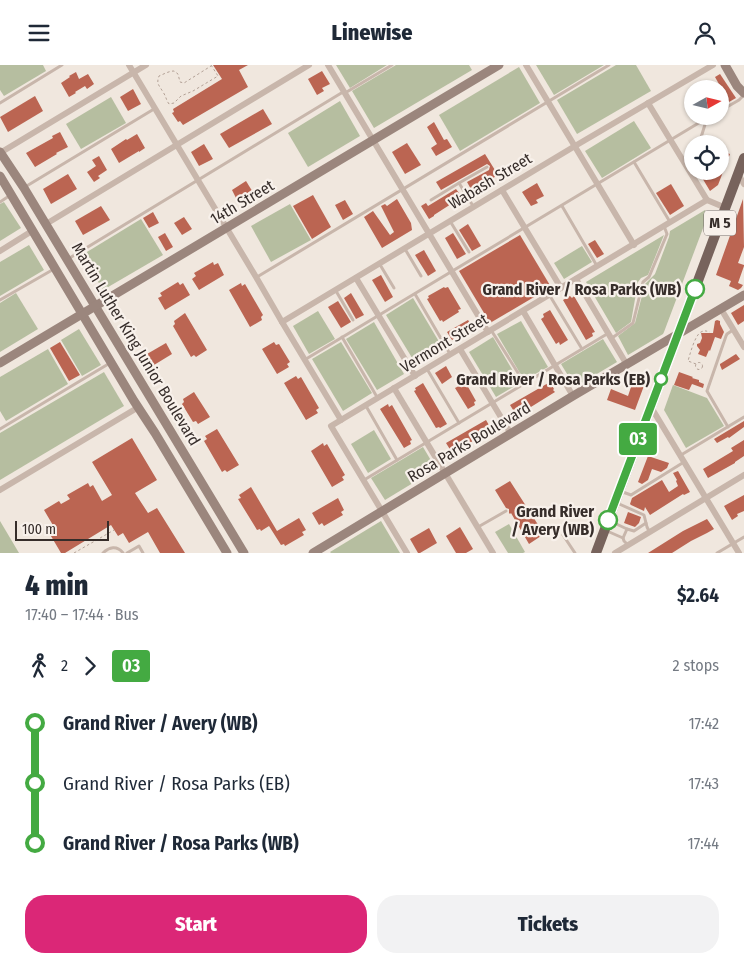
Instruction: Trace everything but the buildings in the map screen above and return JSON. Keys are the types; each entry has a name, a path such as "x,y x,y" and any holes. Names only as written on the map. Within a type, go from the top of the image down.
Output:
{"main road":[{"name":"M 5","path":"596,553 744,158"}],"street":[{"path":"129,65 341,420"},
{"path":"0,153 146,65"},
{"path":"46,224 309,65"},
{"path":"328,65 428,234 489,331"},
{"name":"14th Street","path":"0,363 500,65"},
{"path":"526,65 634,245"},
{"name":"Wabash Street","path":"282,322 574,146 713,65"},
{"path":"725,65 744,94"},
{"path":"648,103 684,162"},
{"name":"Martin Luther King Junior Boulevard","path":"0,153 46,224 244,553"},
{"path":"738,174 744,184"},
{"name":"Martin Luther King Junior Boulevard","path":"0,176 227,553"},
{"path":"695,180 707,200 726,208"},
{"path":"502,190 561,288"},
{"name":"Vermont Street","path":"364,481 331,426 707,200"},
{"path":"0,251 32,231"},
{"path":"356,278 415,376"},
{"path":"576,279 627,365"},
{"path":"69,293 80,294 82,284"},
{"name":"Rosa Parks Boulevard","path":"318,552 382,511 744,295"},
{"path":"721,309 744,347"},
{"path":"523,311 573,396"},
{"path":"460,349 511,434"},
{"path":"394,388 493,553"},
{"path":"651,407 739,553"},
{"path":"0,490 138,408"},
{"path":"155,433 164,434 168,426"},
{"path":"170,458 169,451 172,448 176,447 183,451"},
{"path":"615,553 744,475"},
{"path":"364,481 407,553"}],"lane":[{"path":"0,103 62,65"},
{"path":"67,260 344,92 392,65"},
{"path":"256,277 608,65"},
{"path":"729,106 739,100 744,94"},
{"path":"24,188 155,109"},
{"path":"305,359 696,125"},
{"path":"634,162 670,222"},
{"path":"431,200 487,167"},
{"path":"459,183 473,207"},
{"path":"0,202 12,194"},
{"path":"562,206 598,266"},
{"path":"450,221 469,252"},
{"path":"364,481 582,349 633,323 643,282 649,277 667,234 664,227"},
{"path":"404,248 421,276"},
{"path":"379,263 394,289"},
{"path":"0,300 55,269"},
{"path":"335,290 353,320"},
{"path":"415,294 451,354"},
{"path":"550,295 582,349"},
{"path":"728,427 707,391 726,336 734,330"},
{"path":"489,331 525,384"},
{"path":"342,337 378,398"},
{"path":"0,429 111,363"},
{"path":"427,369 460,423"},
{"path":"366,405 397,460"},
{"path":"680,455 744,417"},
{"path":"619,490 631,495 684,462"},
{"path":"614,502 644,515 650,532"},
{"path":"478,527 506,511"},
{"path":"626,523 627,529"},
{"path":"606,525 634,531 646,523"},
{"path":"606,525 623,538 628,545"},
{"path":"623,538 631,525"},
{"path":"563,535 574,553"},
{"path":"717,553 744,537"},
{"path":"127,553 139,546 143,553"},
{"path":"103,553 115,547 123,553"}],"path":[{"path":"211,65 218,76 181,96 174,103 169,104 167,102 157,82 159,76 174,71 180,82 184,83 211,65"},
{"path":"702,367 700,362 696,364 688,361 698,334 705,331 710,332"},
{"path":"696,338 701,340"},
{"path":"696,364 698,369 702,367 714,371"},
{"path":"74,553 114,530"}],"green space":[{"path":"0,65 43,65 46,71 4,96 0,90"},
{"path":"336,65 387,65 350,88"},
{"path":"396,65 469,65 472,70 374,128 352,91"},
{"path":"536,65 604,65 554,95"},
{"path":"616,65 636,65 651,91 577,134 557,100"},
{"path":"519,67 540,103 460,151 439,115"},
{"path":"111,97 126,123 81,149 66,124"},
{"path":"340,101 360,136 308,167 288,133"},
{"path":"634,121 651,148 602,178 585,151"},
{"path":"4,202 21,228 0,241 0,204"},
{"path":"290,204 311,240 271,262 251,226"},
{"path":"705,210 708,215 663,334 628,355 618,336 635,323 645,284 655,274 670,231"},
{"path":"141,219 163,255 103,290 82,255"},
{"path":"664,235 648,275 641,278 638,282 631,322 616,333 586,282"},
{"path":"29,245 44,270 0,296 0,262"},
{"path":"582,246 592,262 564,279 554,263"},
{"path":"16,293 38,329 0,352 0,303"},
{"path":"413,298 444,350 417,366 386,315"},
{"path":"318,311 335,339 309,354 293,326"},
{"path":"521,321 548,367 524,380 497,334"},
{"path":"374,322 404,374 377,390 346,339"},
{"path":"79,329 101,365 82,376 61,340"},
{"path":"493,337 520,383 496,397 469,352"},
{"path":"603,339 617,362 575,387 561,364"},
{"path":"341,342 372,393 343,411 312,359"},
{"path":"48,349 68,384 6,421 0,411 0,377"},
{"path":"104,372 124,406 0,480 0,433"},
{"path":"673,385 707,398 724,426 686,448 664,410"},
{"path":"374,430 391,459 368,473 351,444"},
{"path":"423,447 436,469 385,500 371,478"},
{"path":"0,521 19,553 0,553"},
{"path":"381,521 400,553 330,552"},
{"path":"509,524 525,552 508,553 495,532"}],"bus line":[{"name":"03","path":"608,520 695,289"}],"place":[{"name":"Grand River / Rosa Parks (WB)","path":"695,289"},
{"name":"Grand River / Rosa Parks (EB)","path":"661,379"},
{"name":"Grand River / Avery (WB)","path":"608,520"}]}
